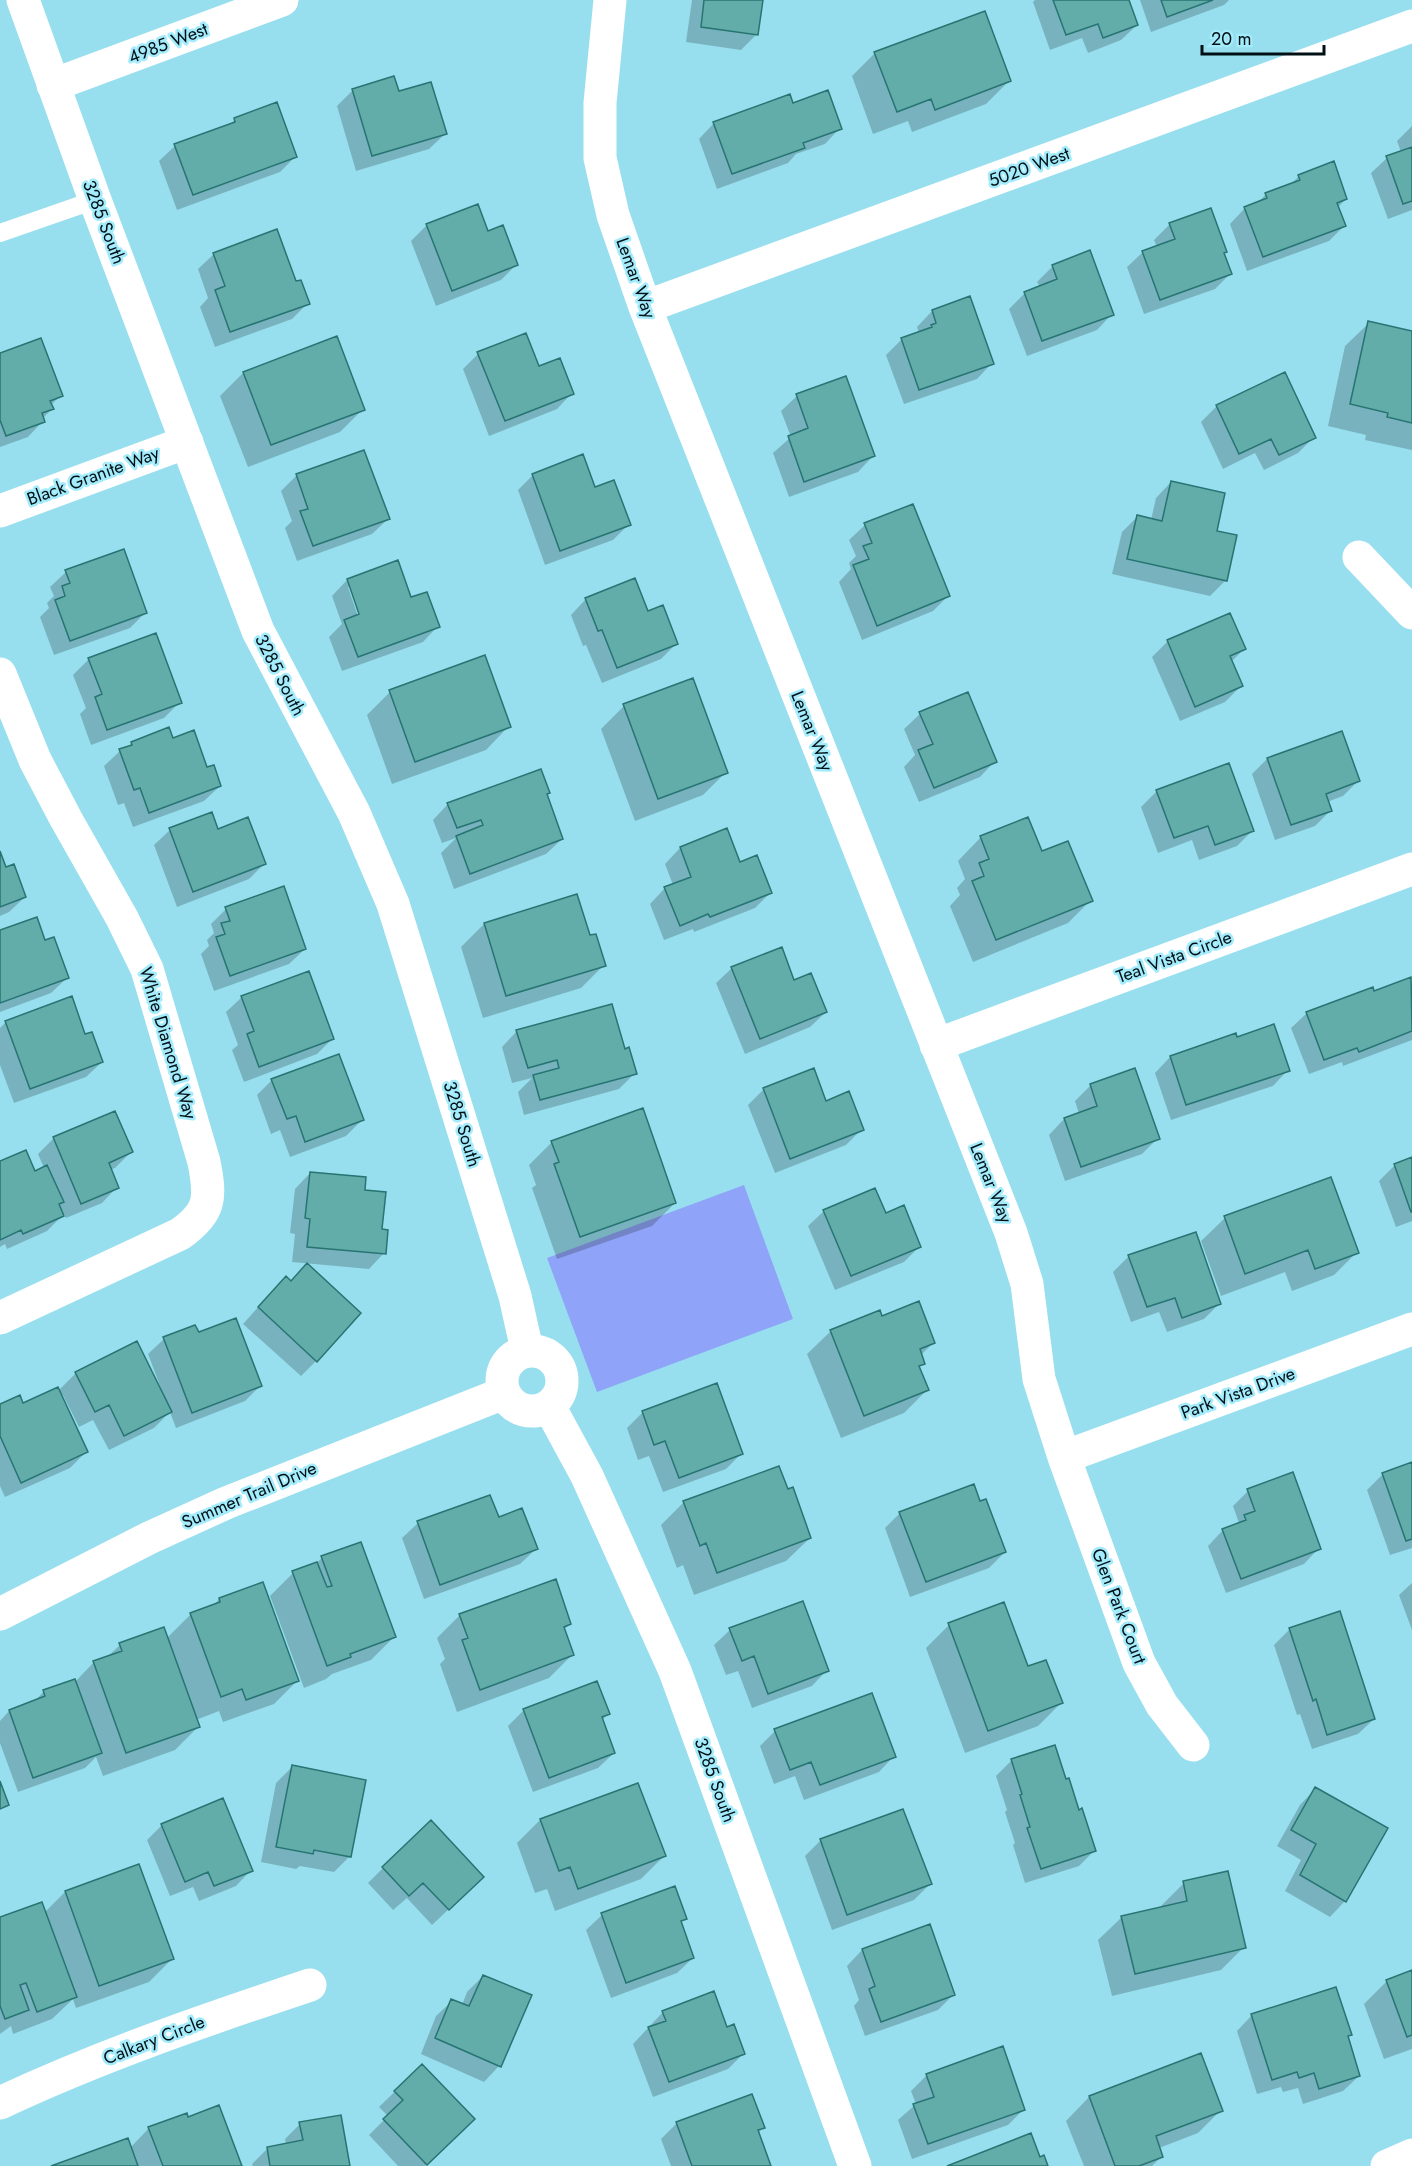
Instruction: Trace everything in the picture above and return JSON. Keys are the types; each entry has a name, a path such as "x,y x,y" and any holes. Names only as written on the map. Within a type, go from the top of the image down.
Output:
{"street":[{"name":"3285 South","path":"23,0 95,200 258,631 354,813 393,904 515,1296 527,1350"},
{"name":"4985 West","path":"53,85 282,0"},
{"name":"Lemar Way","path":"610,0 600,103 600,158 613,215 645,308 1011,1233 1026,1284 1039,1379 1064,1457"},
{"name":"5020 West","path":"645,308 1412,26"},
{"name":"Black Granite Way","path":"0,511 187,442"},
{"path":"1359,557 1412,613"},
{"name":"White Diamond Way","path":"0,674 35,760 122,918 147,969 204,1162 208,1183 207,1200 202,1216 180,1234 0,1318"},
{"name":"Teal Vista Circle","path":"936,1045 1412,869"},
{"name":"Park Vista Drive","path":"1064,1457 1412,1329"},
{"path":"527,1350 541,1351 553,1358 560,1370 562,1383 558,1396 549,1406 536,1411 523,1410 512,1403 504,1392 502,1379 506,1366 515,1355 527,1350"},
{"name":"Summer Trail Drive","path":"0,1614 138,1543 226,1503 504,1392"},
{"name":"3285 South","path":"549,1406 587,1476 675,1671 855,2166"},
{"name":"Glen Park Court","path":"1064,1457 1139,1663 1162,1705 1193,1745"},
{"name":"Calkary Circle","path":"0,2103 76,2069 221,2014 310,1985"},
{"path":"1387,2166 1412,2155"}],"lane":[{"path":"0,232 95,200"}],"shaded area":[{"path":"744,1185 793,1319 597,1392 547,1258"}],"building":[{"path":"704,0 763,0 758,35 701,27"},
{"path":"1053,0 1129,0 1138,25 1103,38 1098,24 1066,35"},
{"path":"1161,0 1213,0 1167,17"},
{"path":"985,11 1011,81 935,110 931,99 897,112 874,52"},
{"path":"394,76 399,91 431,82 447,134 372,156 352,89"},
{"path":"828,90 842,129 803,143 805,148 732,174 713,122 790,94 793,103"},
{"path":"277,102 297,157 193,195 174,144 235,122 234,118"},
{"path":"1412,147 1412,201 1403,204 1386,156"},
{"path":"1334,161 1347,199 1337,203 1346,226 1263,257 1244,207 1267,198 1265,193 1300,180 1298,175"},
{"path":"478,204 488,231 503,225 518,265 452,291 426,224"},
{"path":"1211,208 1227,252 1224,253 1232,274 1160,300 1142,251 1175,239 1169,223"},
{"path":"277,229 296,281 301,280 310,304 230,332 215,290 225,286 213,253"},
{"path":"1090,250 1114,315 1042,341 1024,292 1057,279 1052,265"},
{"path":"970,296 994,364 919,390 901,338 932,327 931,325 936,323 932,310"},
{"path":"1368,321 1412,331 1412,423 1387,417 1388,413 1350,404"},
{"path":"526,333 539,366 560,358 574,394 505,421 477,352"},
{"path":"337,336 365,410 271,445 243,372"},
{"path":"41,338 63,396 50,401 54,409 42,413 45,422 6,436 0,420 0,353"},
{"path":"1285,372 1316,438 1279,455 1271,439 1239,454 1216,405"},
{"path":"846,376 875,456 804,482 788,436 808,428 796,394"},
{"path":"364,450 390,519 313,546 300,511 308,509 296,474"},
{"path":"583,454 595,487 614,480 631,525 560,551 532,474"},
{"path":"1171,481 1225,493 1217,531 1237,535 1227,581 1127,559 1137,515 1162,521"},
{"path":"913,504 950,596 877,626 853,565 869,559 863,546 872,543 864,523"},
{"path":"124,549 147,613 70,641 55,600 65,596 62,586 70,583 65,570"},
{"path":"398,560 411,597 427,592 440,627 358,657 344,620 359,614 347,579"},
{"path":"635,578 648,611 663,605 678,644 617,668 602,630 598,631 585,598"},
{"path":"1230,613 1246,649 1230,656 1243,686 1195,707 1167,640"},
{"path":"156,633 182,703 107,730 95,697 102,694 88,658"},
{"path":"485,655 511,727 415,762 389,690"},
{"path":"693,678 728,773 658,799 623,704"},
{"path":"968,692 997,762 934,788 918,750 933,744 919,712"},
{"path":"169,727 173,738 194,730 207,767 214,765 221,786 149,813 140,788 134,790 119,749"},
{"path":"1342,731 1360,781 1326,794 1332,811 1291,825 1267,758"},
{"path":"1229,763 1254,831 1215,845 1208,826 1174,838 1156,790"},
{"path":"541,769 563,839 470,874 456,836 483,825 481,820 457,828 447,803"},
{"path":"212,812 218,829 248,817 266,864 193,892 169,828"},
{"path":"1028,817 1042,851 1068,841 1093,901 996,940 972,881 984,876 979,863 989,859 980,836"},
{"path":"727,828 740,862 757,855 772,893 710,917 708,914 680,926 664,887 691,877 680,847"},
{"path":"0,851 6,867 14,864 26,897 0,907"},
{"path":"284,886 306,949 230,976 216,937 225,934 221,923 230,921 225,907"},
{"path":"577,894 590,935 596,934 606,966 506,996 484,923"},
{"path":"37,917 45,940 54,937 69,978 0,1003 0,930"},
{"path":"782,947 794,980 811,973 827,1012 760,1039 731,967"},
{"path":"309,971 334,1039 259,1067 247,1034 254,1031 241,996"},
{"path":"1411,977 1412,1031 1359,1052 1357,1048 1324,1060 1306,1012 1373,987 1374,991"},
{"path":"72,996 85,1034 92,1032 103,1062 30,1089 5,1021"},
{"path":"612,1004 625,1049 629,1047 637,1074 540,1100 533,1075 559,1068 557,1060 528,1068 516,1030"},
{"path":"1274,1024 1290,1071 1186,1105 1170,1056 1236,1033 1237,1037"},
{"path":"339,1054 364,1120 305,1142 296,1116 287,1119 271,1079"},
{"path":"814,1068 826,1101 849,1091 864,1130 790,1159 763,1088"},
{"path":"1135,1068 1160,1139 1081,1167 1064,1118 1097,1106 1090,1084"},
{"path":"643,1108 676,1203 580,1237 554,1164 559,1162 551,1141"},
{"path":"115,1111 133,1152 109,1163 119,1188 81,1204 53,1137"},
{"path":"26,1150 35,1171 47,1165 64,1202 59,1204 64,1216 23,1234 21,1230 0,1240 0,1161"},
{"path":"1412,1157 1412,1212 1411,1212 1394,1164"},
{"path":"310,1172 366,1177 365,1190 386,1192 382,1229 388,1230 386,1254 307,1247 310,1219 305,1218"},
{"path":"1331,1177 1359,1253 1315,1269 1308,1250 1245,1274 1224,1216"},
{"path":"875,1188 886,1213 904,1205 921,1247 851,1276 823,1210"},
{"path":"1196,1232 1221,1304 1182,1318 1175,1298 1147,1307 1128,1255"},
{"path":"307,1263 361,1313 317,1362 258,1307 286,1276 291,1281"},
{"path":"919,1301 935,1343 920,1349 925,1364 919,1366 929,1390 864,1416 830,1330 880,1310 882,1316"},
{"path":"236,1318 262,1386 192,1413 163,1337 195,1325 199,1332"},
{"path":"137,1341 172,1412 124,1436 109,1405 95,1412 75,1372"},
{"path":"717,1383 743,1454 679,1478 665,1441 654,1445 642,1411"},
{"path":"58,1387 88,1452 21,1483 0,1436 0,1404 20,1395 23,1403"},
{"path":"1412,1462 1412,1539 1406,1541 1382,1473"},
{"path":"779,1466 788,1489 793,1487 811,1538 717,1573 706,1543 700,1546 683,1501"},
{"path":"1293,1472 1321,1549 1241,1579 1222,1529 1246,1520 1244,1515 1255,1511 1247,1489"},
{"path":"974,1484 980,1501 986,1499 1006,1552 926,1582 899,1512"},
{"path":"490,1495 499,1517 522,1508 538,1549 440,1585 417,1521"},
{"path":"361,1542 396,1637 350,1654 351,1657 327,1666 292,1571 317,1562 327,1587 332,1586 321,1556"},
{"path":"556,1579 571,1624 564,1627 574,1655 480,1690 462,1640 468,1638 459,1614"},
{"path":"263,1582 299,1681 246,1700 242,1689 221,1697 190,1613 220,1602 219,1598"},
{"path":"803,1601 829,1671 768,1694 754,1656 742,1661 729,1628"},
{"path":"1004,1602 1028,1666 1046,1660 1063,1703 988,1731 948,1623"},
{"path":"1340,1611 1375,1719 1327,1735 1316,1699 1313,1701 1289,1628"},
{"path":"164,1627 200,1727 126,1753 93,1661 122,1651 119,1643"},
{"path":"75,1679 102,1753 33,1778 9,1710 45,1696 43,1690"},
{"path":"597,1681 610,1714 602,1717 615,1753 549,1778 523,1709"},
{"path":"872,1693 896,1757 820,1785 811,1762 790,1770 774,1729"},
{"path":"1055,1745 1079,1810 1082,1808 1096,1851 1041,1869 1027,1828 1030,1827 1011,1759"},
{"path":"292,1765 366,1780 351,1857 314,1850 313,1854 276,1847"},
{"path":"0,1781 9,1805 0,1809"},
{"path":"638,1783 666,1856 578,1889 570,1867 559,1871 540,1819"},
{"path":"1315,1787 1388,1828 1346,1902 1300,1875 1316,1844 1291,1830"},
{"path":"223,1798 253,1871 214,1886 208,1872 185,1882 161,1824"},
{"path":"903,1809 932,1884 847,1915 820,1839"},
{"path":"431,1820 484,1877 449,1910 423,1883 409,1896 382,1867"},
{"path":"139,1864 174,1959 99,1986 65,1891"},
{"path":"1228,1871 1246,1948 1135,1974 1121,1916 1187,1901 1183,1881"},
{"path":"675,1886 687,1919 681,1921 694,1958 626,1983 601,1913"},
{"path":"42,1902 77,1997 37,2012 26,1983 20,1985 29,2010 5,2019 0,2006 0,1917"},
{"path":"930,1924 955,1995 881,2022 869,1989 875,1986 862,1949"},
{"path":"1412,1970 1412,2035 1407,2037 1386,1980"},
{"path":"483,1975 532,1995 501,2067 435,2038 451,1999 469,2006"},
{"path":"1336,1987 1352,2035 1348,2036 1360,2076 1319,2089 1314,2073 1299,2078 1297,2072 1272,2080 1251,2014"},
{"path":"714,1991 727,2027 734,2024 745,2054 669,2082 648,2027 666,2021 662,2011"},
{"path":"1003,2046 1025,2110 928,2144 913,2104 934,2097 926,2074"},
{"path":"1201,2053 1223,2111 1156,2136 1163,2157 1139,2166 1115,2166 1089,2096"},
{"path":"422,2064 475,2119 427,2165 383,2119 403,2100 394,2091"},
{"path":"752,2094 765,2128 758,2130 771,2166 692,2166 676,2122"},
{"path":"219,2105 242,2166 163,2166 148,2127 187,2113 188,2117"},
{"path":"341,2115 350,2166 270,2166 267,2147 303,2140 299,2122"},
{"path":"1031,2133 1040,2157 1044,2155 1048,2166 947,2166"},
{"path":"128,2138 138,2166 51,2166"}]}
